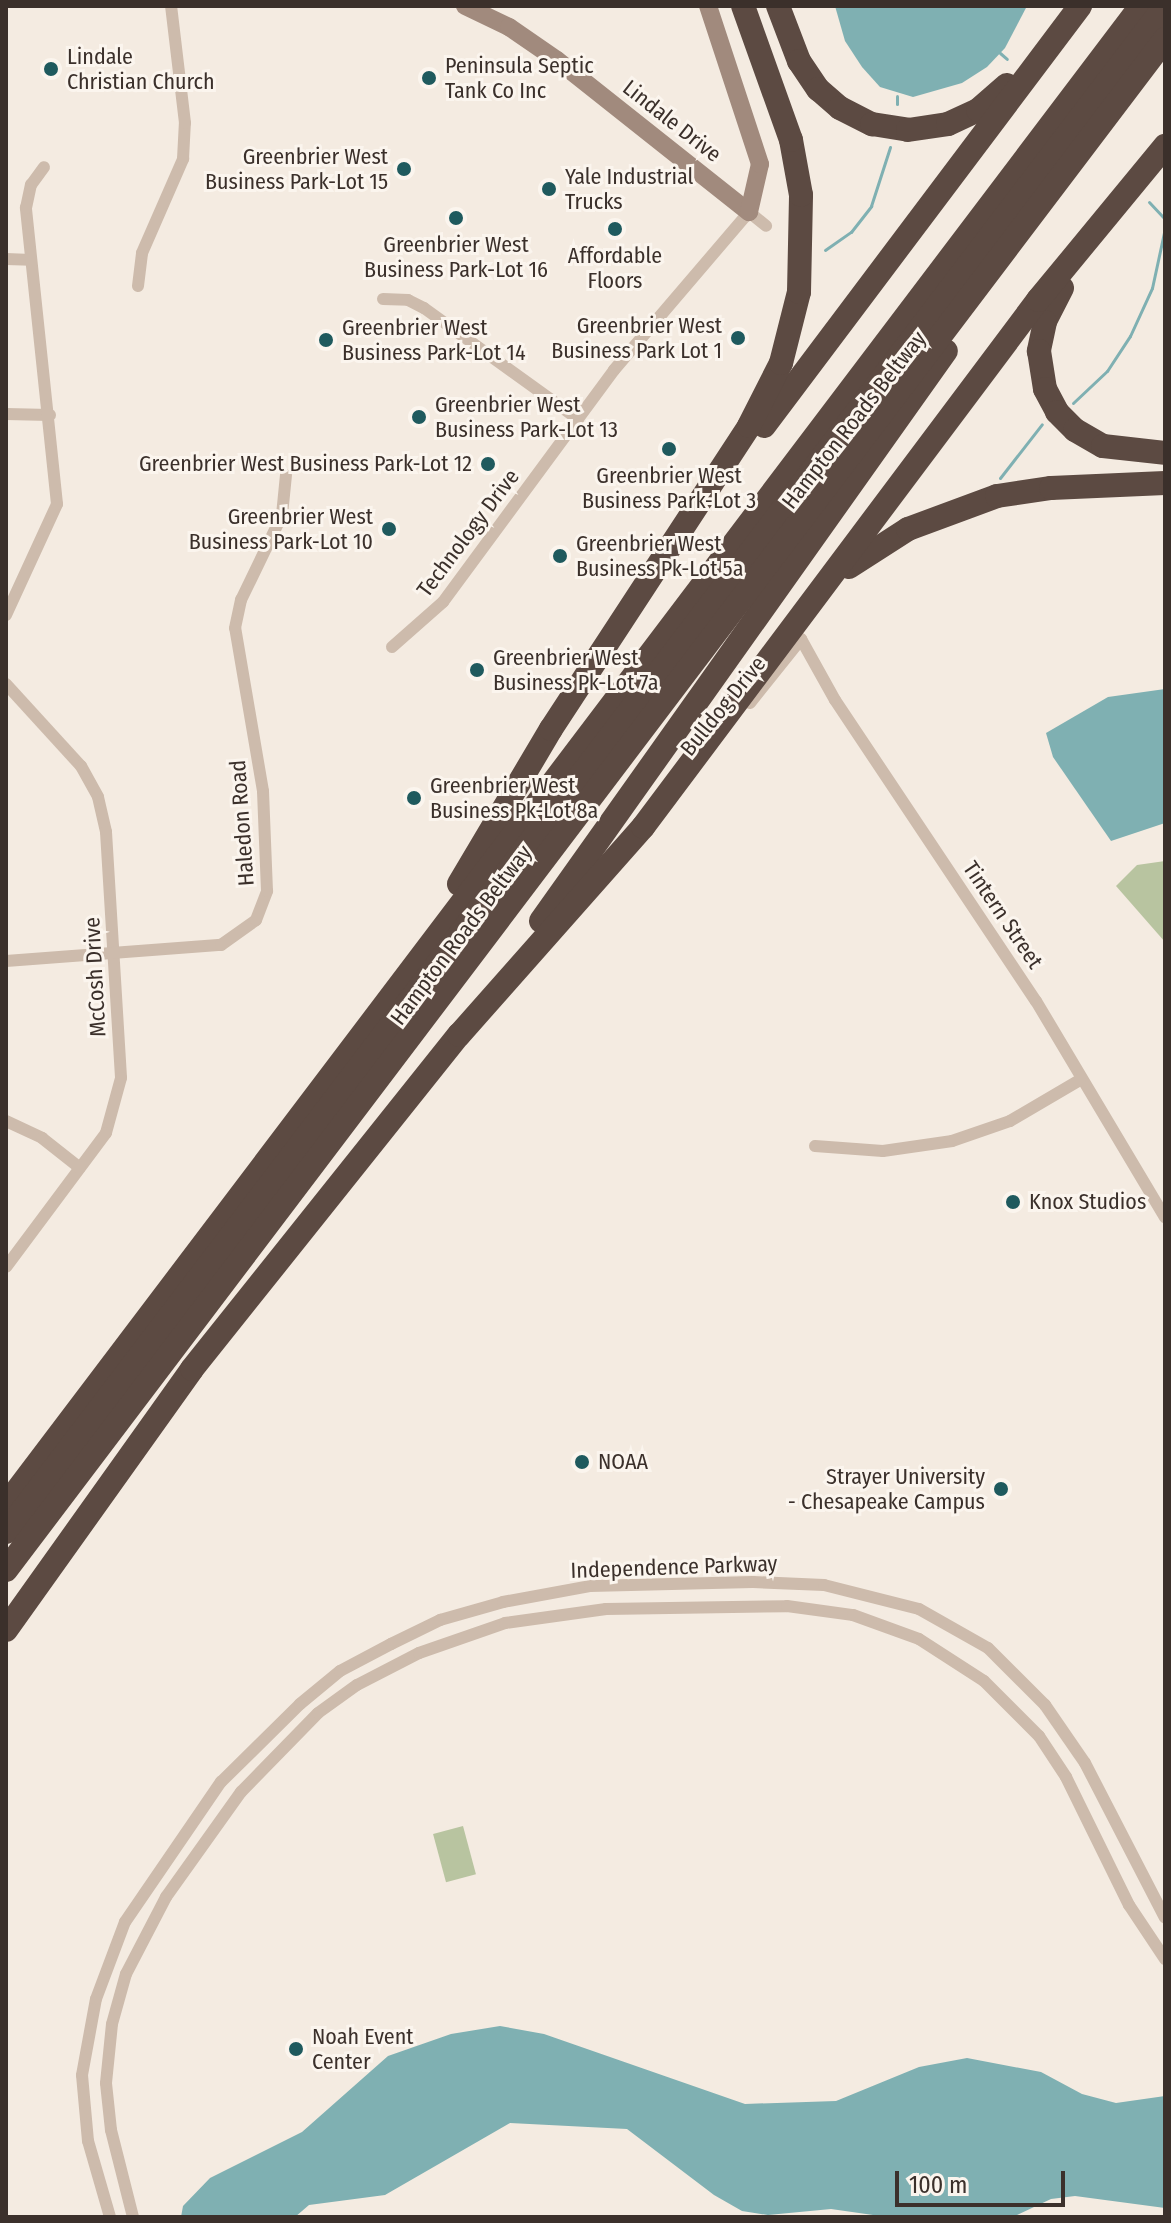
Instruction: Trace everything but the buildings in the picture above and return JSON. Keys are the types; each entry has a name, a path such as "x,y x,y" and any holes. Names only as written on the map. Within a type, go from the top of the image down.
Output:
{"highway":[{"path":"399,986 551,729 762,405 781,363 799,292 803,221 797,167 743,6"},
{"path":"778,6 799,61 828,99 856,117 908,130 948,124 978,110 1080,7"},
{"name":"Hampton Roads Beltway","path":"6,1505 1141,6"},
{"path":"6,1532 1165,6"},
{"path":"662,562 1080,7"},
{"path":"6,1570 1165,39"},
{"name":"Hampton Roads Beltway","path":"6,1582 1165,56"},
{"path":"799,630 1038,300 1165,146"},
{"path":"1115,208 1049,312 1041,335 1042,377 1057,412 1088,439 1120,451 1165,453"},
{"path":"459,1035 1012,258"},
{"path":"6,1630 192,1369 459,1035 643,827 857,559 938,515 1023,491 1165,483"}],"street":[{"path":"138,286 142,253 183,159 185,123 171,6"},
{"name":"Lindale Drive","path":"465,6 509,27 557,60 766,226"},
{"path":"708,6 760,164 749,212"},
{"path":"6,615 57,504 50,415 31,260 28,195 44,167"},
{"name":"Technology Drive","path":"392,647 443,602 578,419 749,212"},
{"path":"6,259 31,260"},
{"path":"383,299 408,300 424,308 578,419"},
{"path":"6,414 50,415"},
{"name":"Haledon Road","path":"6,961 226,944 251,926 265,901 261,772 235,628 241,600 282,515 286,475"},
{"name":"Bulldog Drive","path":"675,797 799,630"},
{"name":"Tintern Street","path":"799,630 843,712 1036,1001 1080,1080 1165,1217"},
{"name":"McCosh Drive","path":"6,684 81,766 98,797 113,953 120,1089 113,1119 6,1267"},
{"path":"815,1146 883,1151 952,1141 1024,1114 1080,1080"},
{"path":"6,1121 42,1138 80,1168"},
{"name":"Independence Parkway","path":"110,2217 95,2175 82,2075 96,1999 125,1922 221,1782 300,1704 340,1671 401,1639 440,1620 503,1602 590,1586 753,1582 824,1585 919,1609 988,1648 1045,1705 1085,1763 1165,1918"},
{"name":"Independence Parkway","path":"133,2217 111,2130 106,2083 111,2038 126,1974 166,1897 241,1792 318,1713 357,1685 419,1653 505,1623 606,1609 787,1606 869,1620 926,1643 984,1681 1039,1736 1066,1777 1129,1905 1165,1959"}],"green space":[{"path":"1165,861 1165,942 1116,886 1137,865"},
{"path":"463,1826 476,1874 446,1882 433,1834"}],"water":[{"path":"835,6 1027,6 1005,48 987,67 962,83 913,97 880,87 862,67 845,41"},
{"path":"1165,689 1165,823 1111,841 1053,757 1046,733 1108,697"},
{"path":"500,2026 544,2034 745,2104 836,2101 919,2067 967,2058 1041,2072 1082,2094 1116,2103 1165,2096 1165,2208 1075,2196 1051,2199 1013,2217 887,2217 831,2209 768,2215 742,2211 714,2195 627,2129 510,2123 385,2195 309,2205 295,2217 181,2217 183,2206 210,2178 302,2132 388,2056 451,2034"}],"waterway":[{"path":"1000,53 1007,59"},
{"path":"897,96 897,104"},
{"path":"825,250 851,232 871,206 890,147"},
{"path":"1149,202 1165,219"},
{"path":"1073,403 1107,371 1130,336 1152,288 1165,228"},
{"path":"1000,478 1042,424"}],"place":[{"name":"Lindale Christian Church","path":"51,69"},
{"name":"Peninsula Septic Tank Co Inc","path":"429,78"},
{"name":"Greenbrier West Business Park-Lot 15","path":"404,169"},
{"name":"Yale Industrial Trucks","path":"549,189"},
{"name":"Greenbrier West Business Park-Lot 16","path":"456,218"},
{"name":"Affordable Floors","path":"615,229"},
{"name":"Greenbrier West Business Park Lot 1","path":"738,338"},
{"name":"Greenbrier West Business Park-Lot 14","path":"326,340"},
{"name":"Greenbrier West Business Park-Lot 13","path":"419,417"},
{"name":"Greenbrier West Business Park-Lot 3","path":"669,449"},
{"name":"Greenbrier West Business Park-Lot 12","path":"488,464"},
{"name":"Greenbrier West Business Park-Lot 10","path":"389,529"},
{"name":"Greenbrier West Business Pk-Lot 5a","path":"560,556"},
{"name":"Greenbrier West Business Pk-Lot 7a","path":"477,670"},
{"name":"Greenbrier West Business Pk-Lot 8a","path":"414,798"},
{"name":"Knox Studios","path":"1013,1202"},
{"name":"NOAA","path":"582,1462"},
{"name":"Strayer University - Chesapeake Campus","path":"1001,1489"},
{"name":"Noah Event Center","path":"296,2049"}]}
